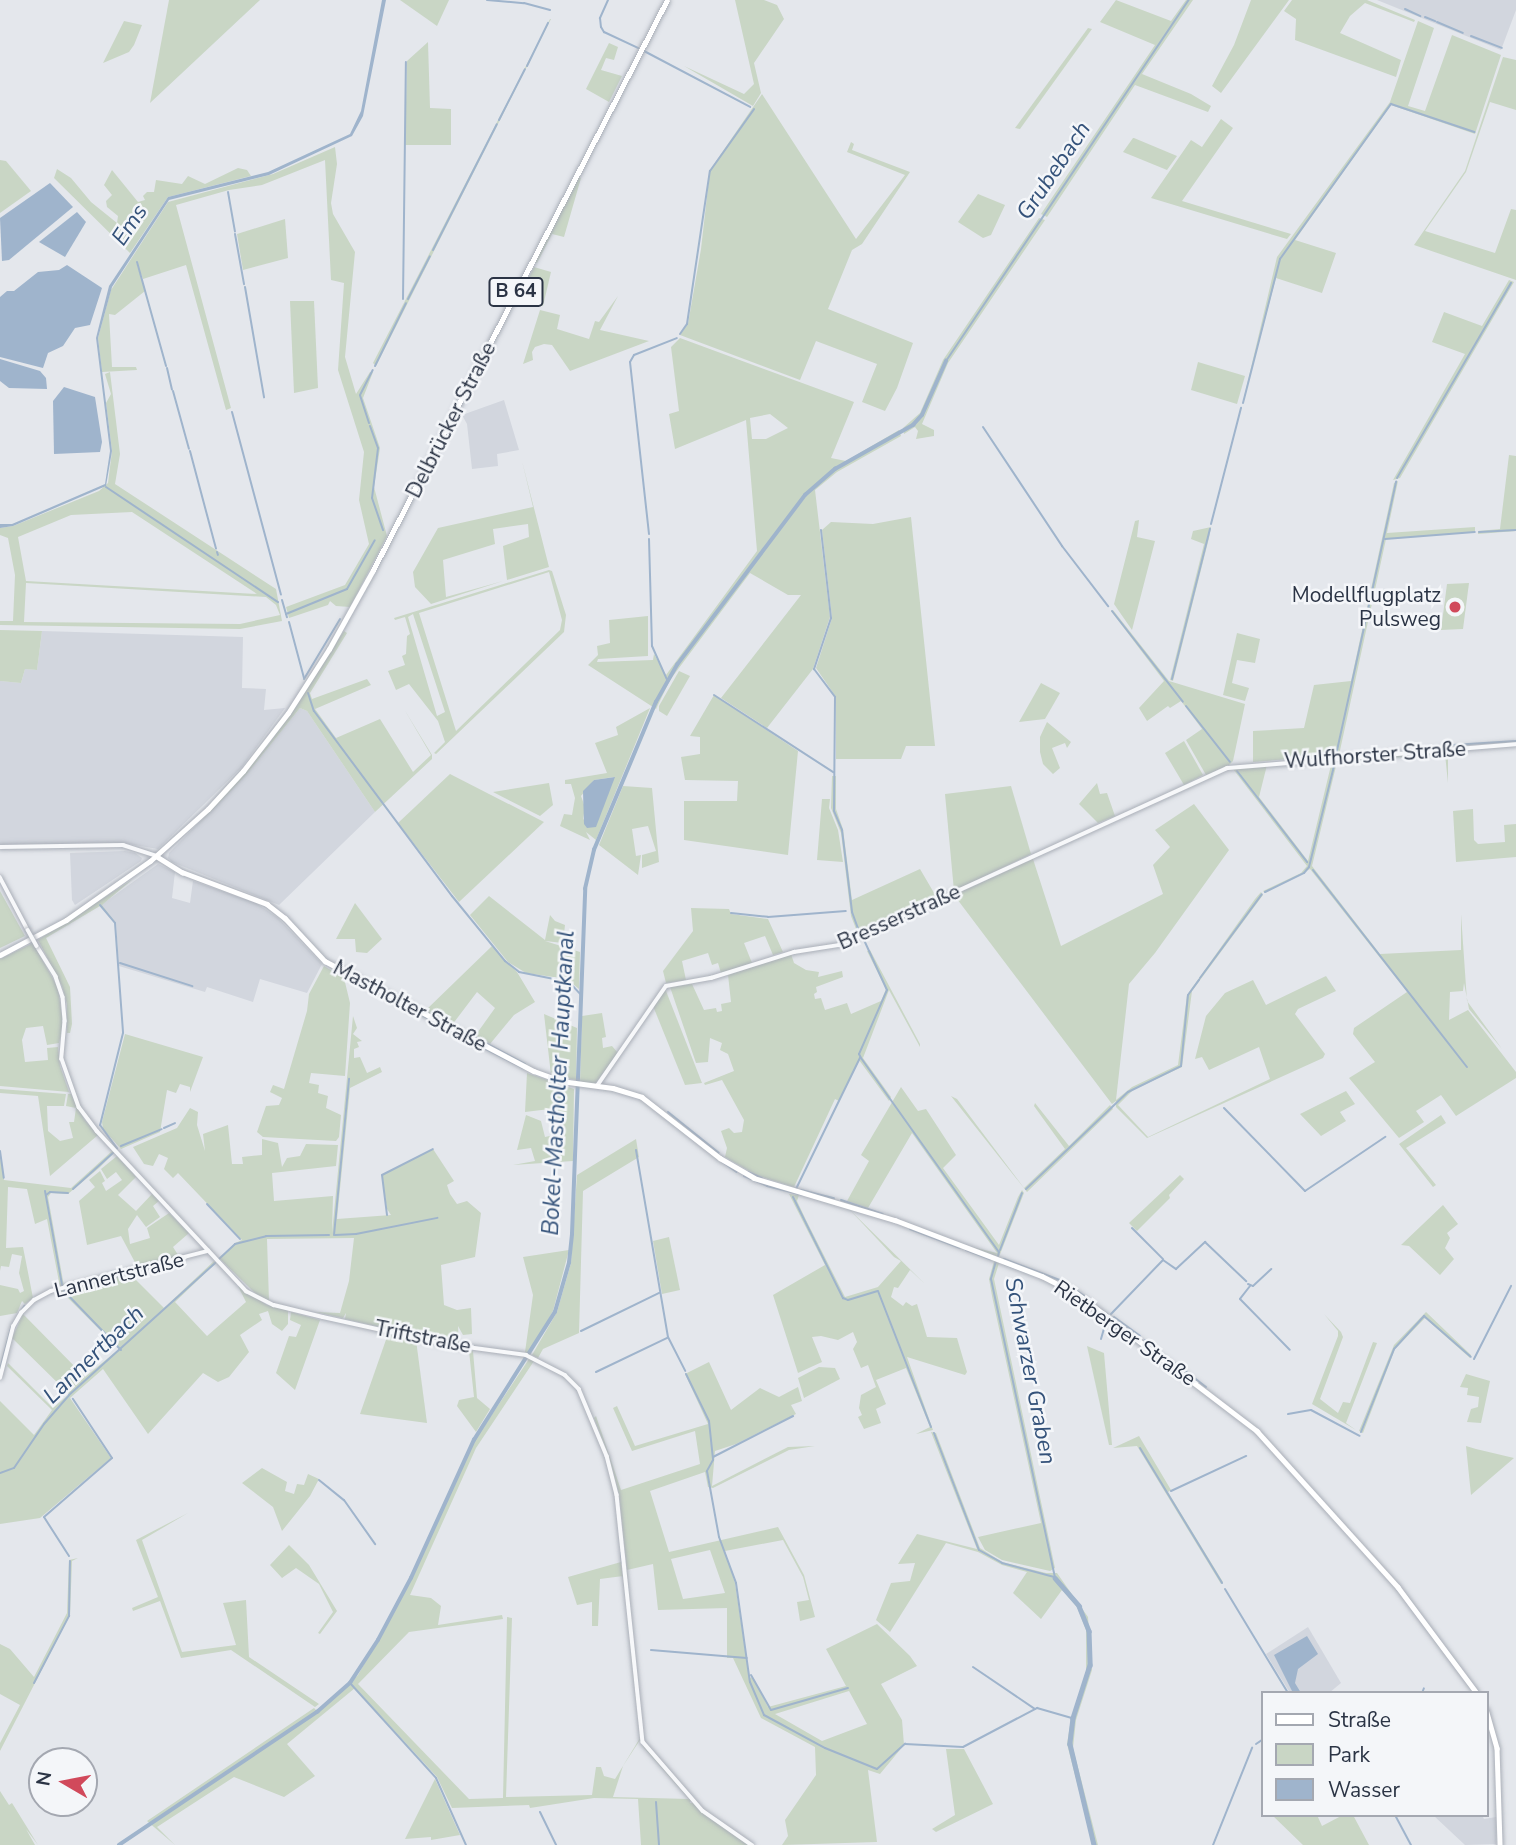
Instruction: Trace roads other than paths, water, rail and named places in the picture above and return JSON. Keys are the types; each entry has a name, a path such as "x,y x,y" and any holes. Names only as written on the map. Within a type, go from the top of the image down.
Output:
{"main road":[{"name":"Delbrücker Straße","path":"156,856 208,808 267,741 307,687 349,615 667,0"},
{"name":"B 64","path":"0,955 74,915 156,856"},
{"name":"Mastholter Straße","path":"156,856 182,872 267,904 285,918 317,954 344,972 542,1075 574,1084 597,1086"},
{"name":"Rietberger Straße","path":"597,1086 626,1091 648,1101 720,1158 754,1178 853,1206 996,1259 1076,1293 1257,1431 1398,1587 1476,1691"},
{"path":"1488,1716 1497,1748 1500,1845"}],"street":[{"name":"Wulfhorster Straße","path":"1234,766 1516,744"},
{"name":"Bresserstraße","path":"597,1086 666,986 711,978 794,951 832,947 861,936 1234,766"},
{"name":"Mastholter Straße","path":"0,847 123,845 156,856"},
{"name":"Triftstraße","path":"0,877 56,977 63,997 65,1021 62,1059 79,1107 97,1131 246,1291 274,1305 445,1344 526,1354 565,1375 579,1389 613,1474 643,1742 703,1811 752,1845"},
{"name":"Lannertstraße","path":"0,1378 13,1327 21,1313 34,1300 51,1291 208,1251"}],"water":[{"path":"382,0 386,0 363,116 352,136 269,175 169,200 112,287 98,338 112,451 106,486 13,526 0,528 0,524 12,524 105,484 110,451 96,338 109,286 168,197 268,172 350,134 361,111"},
{"path":"50,183 73,207 9,260 2,261 0,218"},
{"path":"77,212 86,222 65,257 39,242"},
{"path":"67,265 102,288 90,325 75,328 63,346 48,353 43,368 0,357 0,297 7,291 14,291 38,272 59,270"},
{"path":"0,359 40,371 46,378 47,389 9,388 0,381"},
{"path":"64,387 95,397 102,442 100,452 54,454 53,401"},
{"path":"615,777 596,827 587,828 584,824 583,791 594,780"},
{"path":"1307,1636 1318,1654 1298,1669 1295,1683 1300,1691 1292,1691 1274,1655"}],"waterway":[{"path":"487,0 524,3 550,10"},
{"path":"608,0 600,18 604,32 638,48"},
{"name":"Grubebach","path":"946,361 1189,0"},
{"path":"1405,9 1420,16"},
{"path":"1425,17 1435,21"},
{"path":"1437,22 1463,33"},
{"path":"527,66 548,23"},
{"path":"1471,36 1502,48"},
{"path":"644,51 750,107"},
{"path":"403,299 406,62"},
{"path":"499,120 525,69"},
{"path":"1243,403 1280,259 1391,104 1474,132"},
{"path":"680,334 687,324 710,171 754,109"},
{"path":"433,250 497,124"},
{"path":"228,192 235,231"},
{"path":"235,234 244,284"},
{"path":"408,299 430,256"},
{"path":"137,262 166,366"},
{"path":"1397,478 1511,283"},
{"path":"245,287 264,397"},
{"path":"375,366 406,303"},
{"path":"649,534 630,362 634,355 677,338"},
{"name":"Bokel-Mastholter Hauptkanal","path":"119,1845 317,1712 350,1683 378,1640 411,1578 474,1440 555,1312 569,1263 572,1234 585,889 594,850 656,702 677,665 805,495 835,469 913,425 922,415 946,361"},
{"path":"167,368 172,389"},
{"path":"369,423 360,395 373,370"},
{"path":"173,391 189,449"},
{"path":"1211,524 1241,408"},
{"path":"232,412 281,595"},
{"path":"370,426 378,448 372,498 383,530"},
{"path":"983,427 1062,546 1108,606"},
{"path":"190,451 216,549"},
{"path":"1336,755 1396,482"},
{"path":"106,487 278,602"},
{"path":"1172,679 1210,529"},
{"name":"Schwarzer Graben","path":"821,530 831,618 814,669 835,697 834,811 842,830 852,912 860,934"},
{"path":"1479,532 1516,530"},
{"path":"1385,539 1475,532"},
{"path":"649,539 652,646 667,679"},
{"path":"286,614 347,589 375,540"},
{"path":"282,600 287,617"},
{"path":"1112,611 1183,702"},
{"path":"304,679 340,619"},
{"path":"289,622 304,678"},
{"path":"308,693 314,711 452,896 505,961 519,972 569,982 581,995"},
{"path":"714,695 833,772"},
{"path":"1186,706 1230,762"},
{"path":"1453,745 1516,741"},
{"path":"1265,892 1304,873 1309,867 1335,762"},
{"path":"1237,771 1307,862"},
{"path":"1313,870 1467,1067"},
{"path":"1200,978 1262,894"},
{"path":"100,905 115,923 123,1033 100,1125 117,1148"},
{"path":"731,913 768,917 846,911"},
{"name":"Schwarzer Graben","path":"864,940 887,990 859,1054 999,1252 998,1256"},
{"path":"120,963 192,986"},
{"path":"1026,1189 1128,1092 1181,1066 1188,995 1199,980"},
{"path":"387,997 458,1034"},
{"path":"433,1015 525,1064"},
{"path":"461,1035 478,1044"},
{"path":"480,1046 523,1068"},
{"path":"796,1189 860,1058"},
{"path":"334,1235 349,1079"},
{"path":"1224,1108 1305,1191 1385,1137"},
{"path":"668,1112 719,1153"},
{"path":"164,1128 175,1123"},
{"path":"121,1146 162,1129"},
{"path":"387,1215 382,1175 433,1149"},
{"path":"636,1150 668,1337 685,1371"},
{"path":"0,1151 4,1178"},
{"path":"73,1189 113,1153"},
{"path":"721,1161 737,1172"},
{"path":"748,1172 762,1178"},
{"path":"744,1176 767,1186 802,1195"},
{"path":"801,1190 834,1198"},
{"path":"45,1191 62,1285"},
{"path":"46,1195 50,1192 68,1193"},
{"path":"1000,1250 1022,1193"},
{"path":"793,1197 843,1298 848,1300 878,1291 931,1427"},
{"path":"841,1200 883,1214"},
{"path":"207,1204 240,1239"},
{"name":"Lannertbach","path":"335,1235 356,1234 437,1218"},
{"path":"1132,1228 1163,1259"},
{"path":"910,1229 960,1248"},
{"name":"Lannertbach","path":"219,1259 235,1244 266,1236 329,1235"},
{"path":"1111,1314 1163,1260 1176,1269 1205,1242 1246,1281"},
{"path":"966,1250 990,1259"},
{"path":"1004,1259 1060,1280 1094,1302"},
{"name":"Schwarzer Graben","path":"996,1261 991,1279 1055,1578"},
{"name":"Lannertbach","path":"0,1473 14,1468 44,1424 69,1395 215,1263"},
{"path":"1004,1264 1029,1273"},
{"path":"1248,1284 1253,1286 1271,1269"},
{"path":"1250,1286 1240,1299 1290,1350"},
{"path":"1474,1359 1511,1286"},
{"path":"64,1291 121,1350"},
{"path":"581,1331 659,1293"},
{"path":"0,1369 11,1328 24,1306"},
{"path":"1361,1432 1394,1349 1424,1316 1471,1357"},
{"path":"1114,1317 1140,1336"},
{"path":"1101,1339 1106,1322"},
{"path":"596,1372 667,1338"},
{"path":"1145,1340 1206,1387"},
{"path":"686,1374 709,1421 713,1460 707,1471 719,1537 736,1583 750,1682 764,1715 825,1748 877,1769 905,1744 963,1747 1037,1708 1073,1718"},
{"path":"69,1556 44,1517 112,1458 73,1399"},
{"path":"1288,1414 1311,1410 1360,1436"},
{"path":"713,1457 793,1416"},
{"path":"934,1433 979,1550 1002,1563 1054,1577"},
{"path":"1140,1448 1222,1583"},
{"path":"1171,1491 1246,1456"},
{"path":"319,1480 344,1500 375,1544"},
{"path":"621,1553 622,1563"},
{"path":"34,1683 69,1616 70,1561"},
{"name":"Schwarzer Graben","path":"1055,1578 1079,1606 1089,1631 1090,1665 1073,1718 1070,1744 1094,1845"},
{"path":"1225,1589 1287,1691"},
{"path":"651,1650 747,1658"},
{"path":"973,1667 1035,1709"},
{"path":"751,1675 771,1710 848,1688"},
{"path":"350,1683 436,1778 466,1845"},
{"path":"1256,1744 1260,1741"},
{"path":"1213,1845 1252,1748"},
{"path":"656,1802 659,1845"},
{"path":"540,1812 556,1845"},
{"path":"1396,1817 1411,1845"}],"place":[{"name":"Modellflugplatz Pulsweg","path":"1455,607"}],"water label":[{"name":"Ems","path":"130,225"}]}
